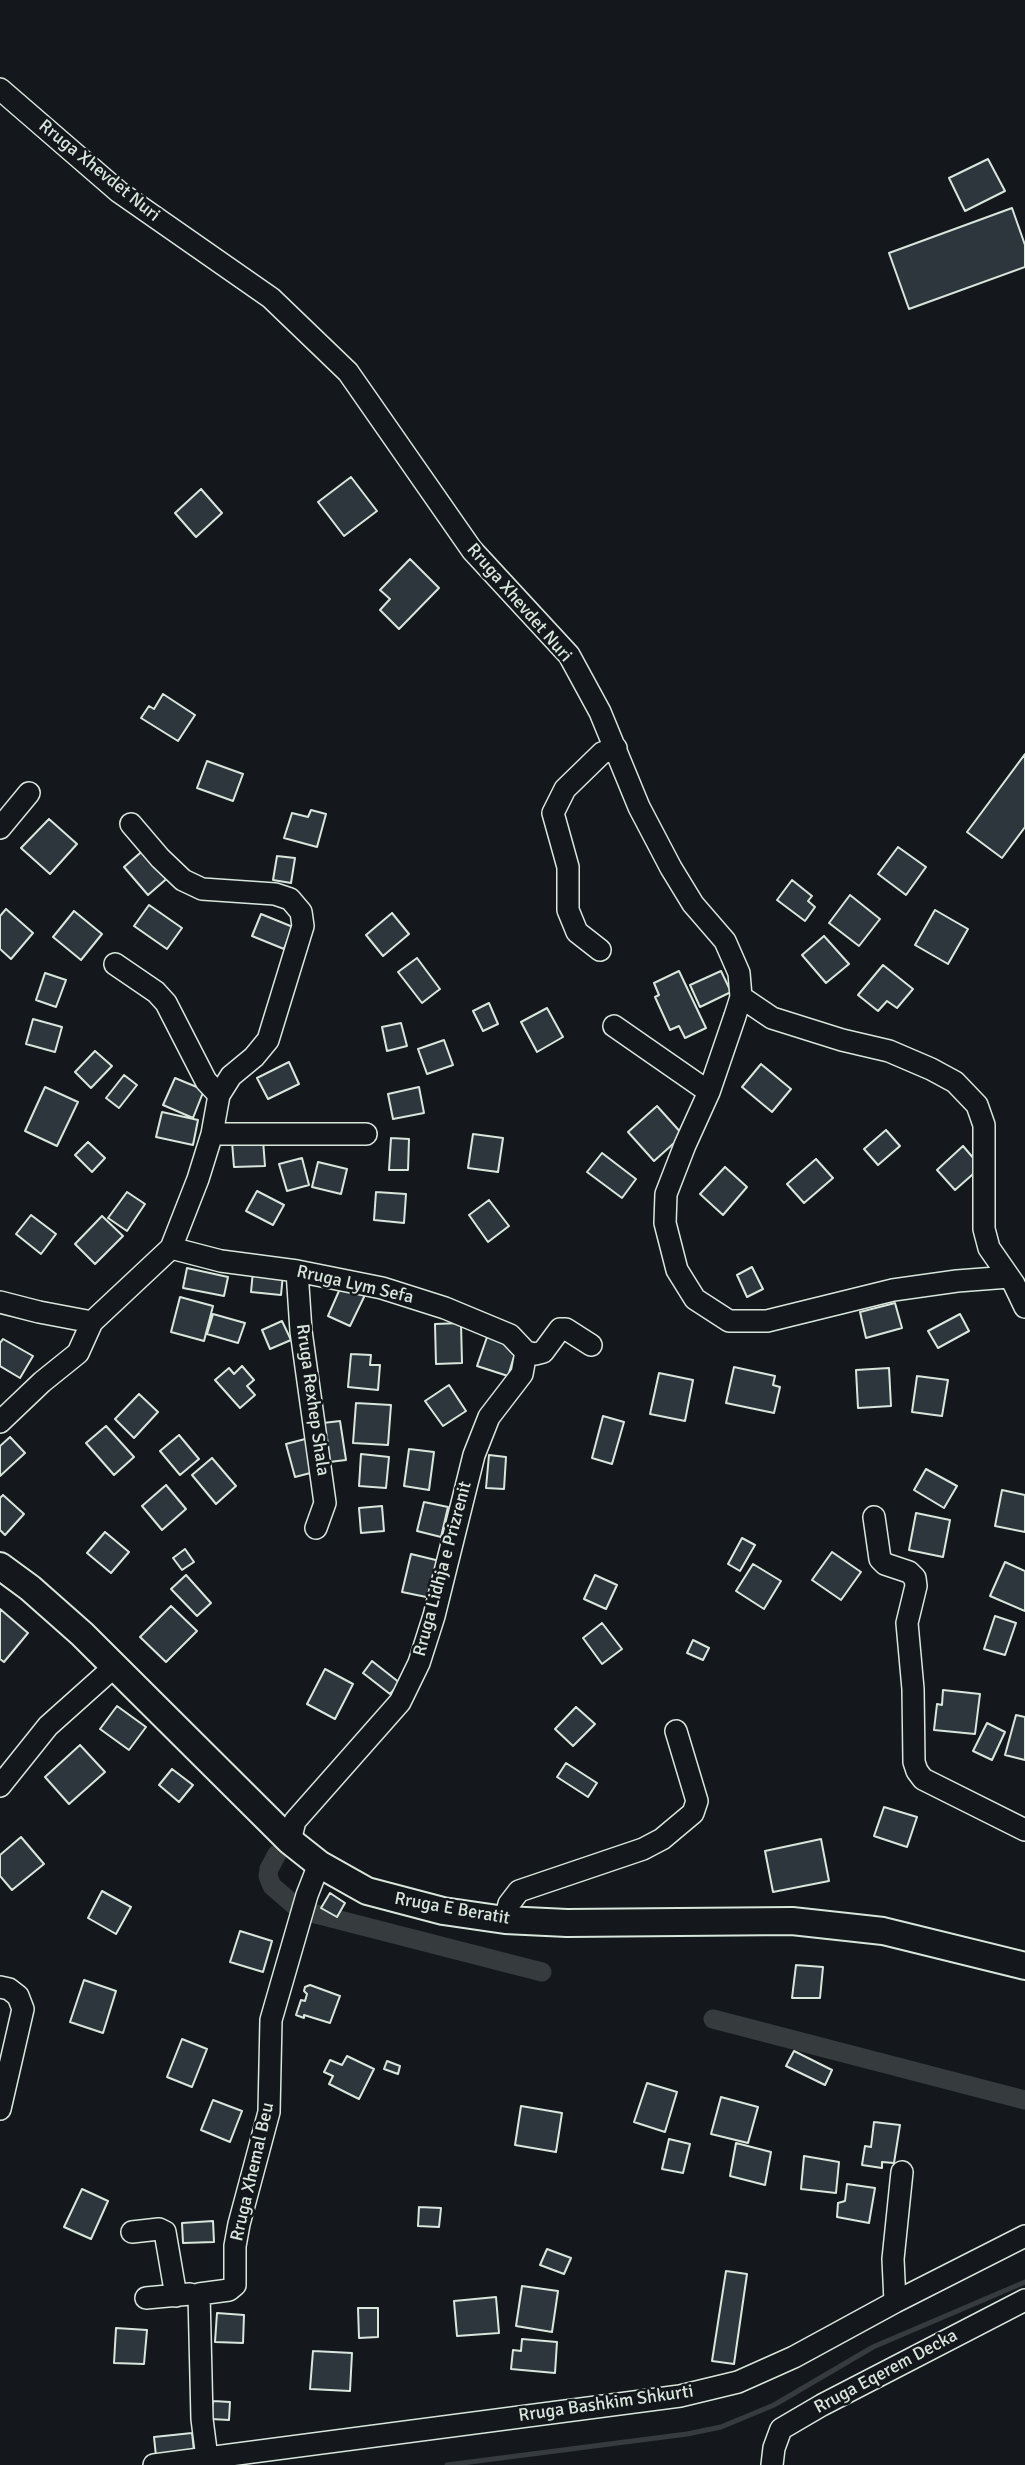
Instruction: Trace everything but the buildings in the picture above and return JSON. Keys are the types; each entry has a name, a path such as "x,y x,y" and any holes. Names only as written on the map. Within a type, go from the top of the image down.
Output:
{"main road":[{"name":"Rruga E Beratit","path":"0,1566 30,1587 82,1634 290,1841 319,1864 367,1891 443,1911 505,1920 568,1923 792,1921 883,1931 1025,1966"}],"street":[{"name":"Rruga Xhevdet Nuri","path":"0,89 119,192 271,298 348,372 472,550 569,656 600,712 639,807 671,868 693,904 725,941 738,973 741,997"},
{"path":"600,950 577,932 568,911 568,867 553,813 565,789 602,753 616,748"},
{"path":"0,828 29,793"},
{"path":"0,1422 42,1382 78,1353 92,1322 171,1248 198,1179 212,1134 219,1095 230,1076 254,1057 268,1040 303,926 301,912 290,899 275,894 202,889 183,880 131,824"},
{"path":"115,964 156,992 166,1003 206,1081 219,1095"},
{"path":"1009,1277 893,1290 767,1321 729,1321 695,1299 677,1270 665,1223 666,1194 709,1092 741,997 772,1018 842,1040 889,1051 931,1069 955,1082 977,1105 984,1125 984,1229 989,1248 1009,1277 1025,1307"},
{"path":"614,1026 709,1092"},
{"path":"212,1134 366,1134"},
{"name":"Rruga Lym Sefa","path":"171,1248 221,1261 298,1271 382,1288 445,1308 510,1335 526,1352"},
{"name":"Rruga Rexhep Shala","path":"298,1271 301,1331 325,1503 316,1528"},
{"path":"0,1302 92,1322"},
{"path":"526,1352 543,1352 560,1329 566,1329 591,1345"},
{"name":"Rruga Lidhja e Prizrenit","path":"290,1841 295,1821 393,1710 419,1663 434,1616 474,1455 489,1417 522,1374 526,1352"},
{"path":"874,1517 880,1559 885,1564 909,1572 915,1578 916,1586 907,1623 913,1689 914,1762 917,1771 923,1779 1025,1830"},
{"path":"0,1786 48,1726 114,1667"},
{"path":"505,1920 509,1904 519,1891 643,1849 662,1839 693,1813 697,1801 676,1731"},
{"name":"Rruga Xhemal Beu","path":"199,2294 229,2290 235,2286 239,2224 269,2112 271,2020 307,1895 319,1864"},
{"path":"0,1987 19,1996 23,2009 0,2109"},
{"path":"895,2302 893,2259 902,2172"},
{"path":"132,2232 159,2229 165,2232 176,2295"},
{"name":"Rruga Bashkim Shkurti","path":"154,2465 680,2396 738,2382 794,2357 1025,2236"},
{"path":"146,2298 199,2294 202,2420 207,2458"},
{"name":"Rruga Eqerem Decka","path":"772,2465 781,2428 1025,2300"}],"waterway":[{"path":"277,1854 268,1876 272,1886 294,1905 312,1913 542,1972"},
{"path":"713,2019 1025,2100"},
{"path":"447,2465 687,2434 721,2427 774,2405 873,2347 1025,2282"}]}
